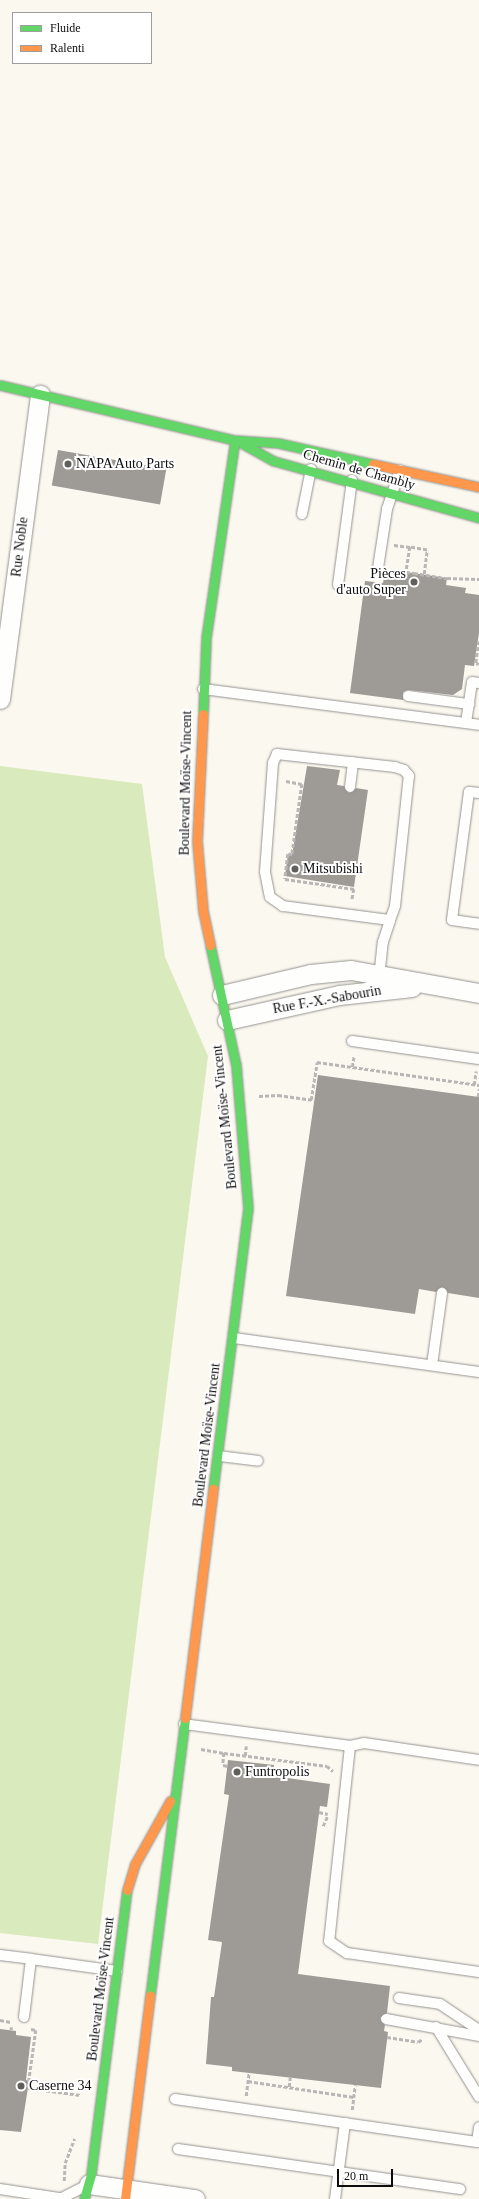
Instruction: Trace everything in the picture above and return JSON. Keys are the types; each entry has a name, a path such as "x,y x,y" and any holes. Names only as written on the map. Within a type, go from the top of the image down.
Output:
{"street":[{"name":"Chemin de Chambly","path":"0,385 235,440 276,443 479,487"},
{"name":"Rue Noble","path":"0,699 40,395"},
{"name":"Chemin de Chambly","path":"235,440 274,461 479,518"},
{"name":"Boulevard Moïse-Vincent","path":"126,2194 175,1792 234,1338 248,1208 238,1083 222,995 207,934 198,865 197,798 202,689 209,613 235,440"},
{"name":"Rue F.-X.-Sabourin","path":"222,995 322,972 352,970 379,982 428,985 479,993"},
{"name":"Rue F.-X.-Sabourin","path":"227,1020 339,995 379,982"},
{"name":"Boulevard Moïse-Vincent","path":"86,2191 130,1876 175,1792"},
{"path":"86,2191 195,2199"}],"lane":[{"path":"302,514 316,452"},
{"path":"338,585 356,460"},
{"path":"378,568 385,517 400,470"},
{"path":"466,723 472,682 479,683"},
{"path":"202,689 479,725"},
{"path":"408,696 469,704"},
{"path":"379,982 382,942 390,920 395,906 410,780 401,768 282,753 275,756 265,872 267,891 272,900 283,906 390,920"},
{"path":"350,787 353,762"},
{"path":"479,793 469,792 452,920 479,924"},
{"path":"352,1041 479,1058"},
{"path":"432,1365 442,1293"},
{"path":"234,1338 479,1372"},
{"path":"219,1456 258,1461"},
{"path":"184,1724 350,1746 364,1744 479,1760"},
{"path":"350,1746 329,1941 347,1953 479,1972"},
{"path":"0,1955 117,1971"},
{"path":"24,2017 31,1959"},
{"path":"399,1998 440,2004 479,2030"},
{"path":"386,2019 436,2026 479,2036"},
{"path":"436,2026 479,2097"},
{"path":"175,2099 477,2142 479,2127"},
{"path":"336,2199 346,2123"},
{"path":"178,2149 460,2189"},
{"path":"0,2189 64,2198 86,2191"}],"path":[{"path":"424,574 427,550 410,547 406,572 424,574 479,579"},
{"path":"479,641 476,663 479,664"},
{"path":"284,781 302,784 292,855 288,854 284,880 354,889 351,906"},
{"path":"256,1097 278,1095 312,1100 317,1062 479,1085"},
{"path":"478,1097 479,1090"},
{"path":"201,1749 327,1766 332,1770 333,1778"},
{"path":"224,1753 223,1765 228,1766"},
{"path":"323,1826 330,1810"},
{"path":"319,1812 329,1814"},
{"path":"0,2020 12,2022 11,2029 17,2027"},
{"path":"22,2028 36,2030 28,2088 82,2095"},
{"path":"388,2037 418,2042"},
{"path":"245,2100 249,2073"},
{"path":"289,2087 290,2077"},
{"path":"248,2081 354,2096"},
{"path":"352,2114 355,2085"}],"green space":[{"path":"0,766 142,784 165,957 208,1056 98,1944 0,1933"}],"building":[{"path":"58,450 166,469 160,505 52,485"},
{"path":"406,572 447,578 446,585 466,588 465,593 479,595 479,633 474,666 465,665 462,689 453,695 408,690 403,692 403,700 350,693 365,581 383,583 384,577 405,580"},
{"path":"307,766 340,770 337,785 344,786 349,793 356,788 368,790 354,887 285,876 288,854 292,855"},
{"path":"318,1075 479,1097 479,1298 448,1293 442,1287 436,1292 419,1289 415,1314 286,1296"},
{"path":"228,1760 274,1765 273,1776 330,1784 327,1807 320,1806 298,1974 390,1986 387,2013 380,2018 385,2025 384,2031 388,2032 381,2088 232,2071 232,2067 206,2064 211,1997 214,1997 222,1942 208,1940 229,1795 224,1794"},
{"path":"0,2029 16,2031 16,2035 31,2037 26,2080 29,2081 21,2132 0,2130"}],"traffic: fast":[{"path":"0,385 235,440 278,443 373,464"},
{"path":"203,714 206,638 235,440"},
{"path":"243,444 274,461 479,518"},
{"path":"210,945 236,1065 248,1208 213,1489"},
{"path":"150,1996 185,1718"},
{"path":"84,2199 91,2174 127,1890"}],"traffic: slow":[{"path":"373,464 479,487"},
{"path":"203,714 197,841 203,911 210,945"},
{"path":"185,1718 213,1489"},
{"path":"127,1890 135,1864 170,1801"},
{"path":"125,2199 150,1996"}],"place":[{"name":"NAPA Auto Parts","path":"68,464"},
{"name":"Pièces d'auto Super","path":"414,582"},
{"name":"Mitsubishi","path":"295,869"},
{"name":"Funtropolis","path":"237,1772"},
{"name":"Caserne 34","path":"21,2086"}]}
